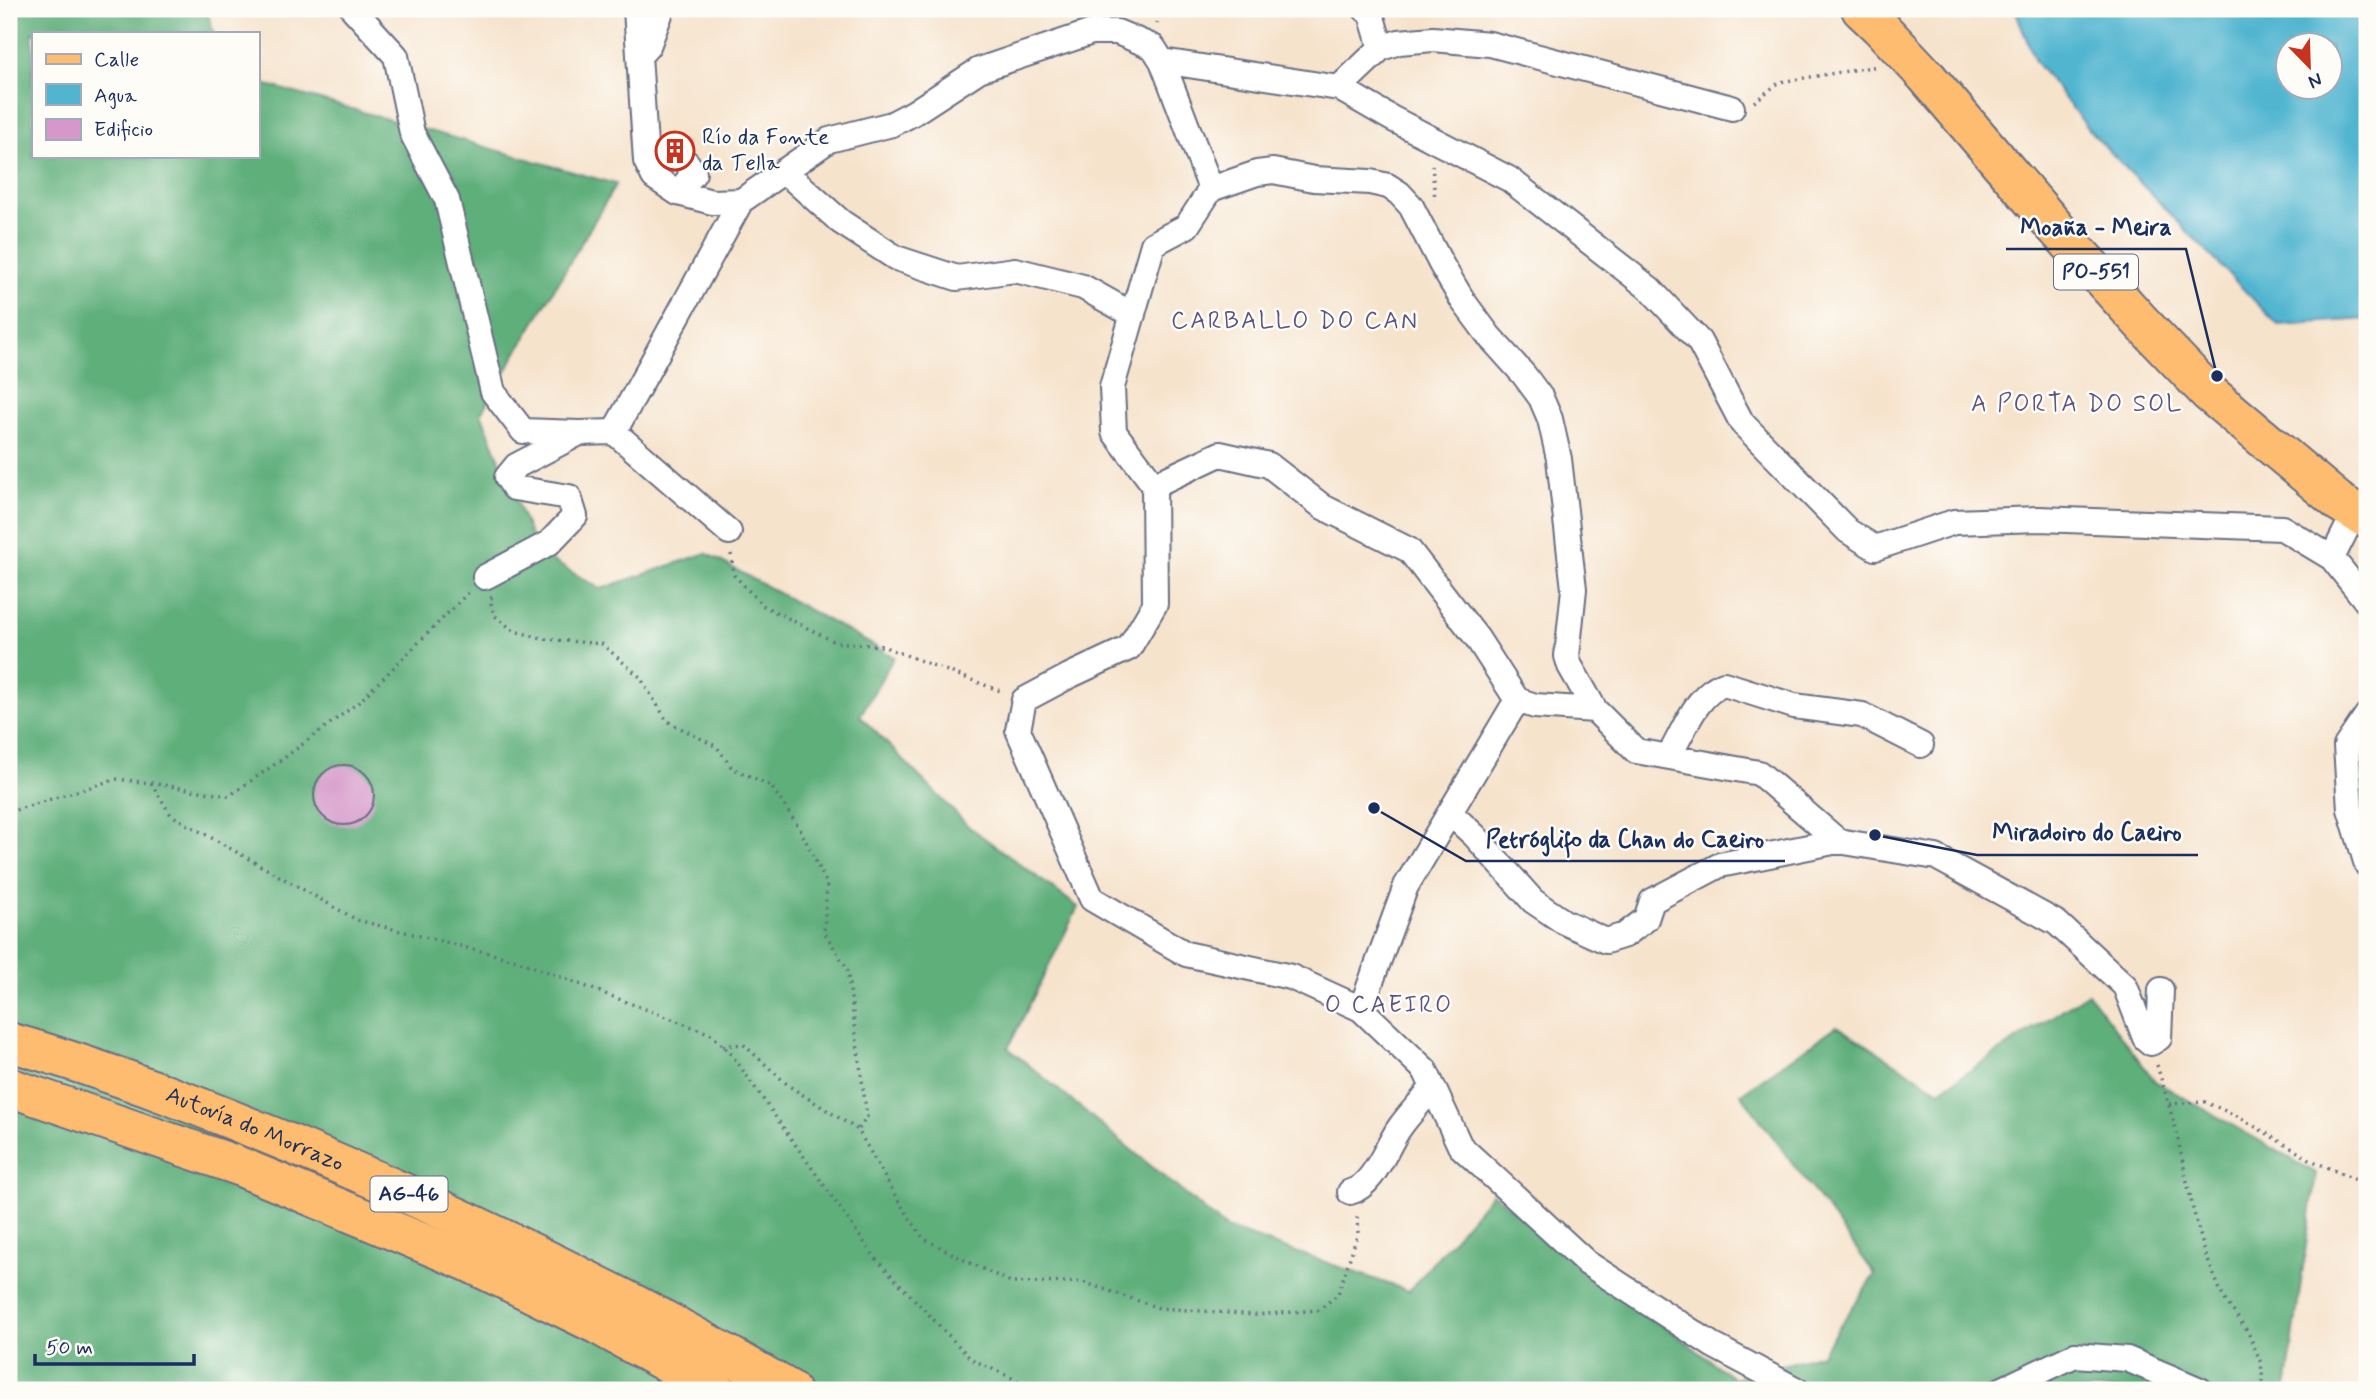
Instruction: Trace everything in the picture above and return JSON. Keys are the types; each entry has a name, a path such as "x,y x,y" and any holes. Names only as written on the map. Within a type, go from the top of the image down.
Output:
{"main road":[{"name":"PO-551","path":"1861,9 1909,58 2056,228 2209,393 2339,502 2361,516"},
{"name":"Autovía do Morrazo","path":"9,1042 58,1056 246,1124 428,1202 578,1274 676,1325 790,1390"},
{"name":"Autovía do Morrazo","path":"9,1087 236,1165 466,1261 598,1325 716,1390"}],"street":[{"path":"354,9 396,57 412,133 447,200 493,392 523,431 614,432 729,532"},
{"path":"636,9 646,161 654,177 678,193 712,202 741,201"},
{"path":"639,57 648,46 662,9"},
{"path":"1366,9 1371,14 1381,48"},
{"path":"614,432 741,201 830,140 892,124 979,70 1092,32 1117,32 1153,47 1163,61 1211,190"},
{"path":"1339,88 1381,48 1399,42 1433,39 1490,44 1732,108"},
{"path":"1163,61 1339,88 1509,179 1650,289 1699,341 1742,423 1848,531 1875,548 1954,522 2039,519 2282,528 2332,558 2367,601"},
{"path":"678,193 694,173 687,163"},
{"path":"784,171 841,222 896,258 957,278 1015,270 1083,287 1133,315"},
{"path":"1797,1390 1714,1346 1587,1263 1460,1146 1425,1070 1361,1009 1291,977 1186,954 1092,899 1018,730 1024,700 1129,648 1155,604 1154,485 1114,432 1112,387 1153,244 1186,226 1211,190 1257,173 1273,171 1314,179 1370,182 1388,186 1399,193 1411,206 1463,301 1541,398 1550,419 1559,459 1574,589 1567,656 1595,710 1636,751 1759,773 1838,841"},
{"path":"490,585 549,543 575,516 569,497 514,488 507,477 516,466 579,433"},
{"path":"1154,485 1220,454 1269,465 1323,507 1409,550 1477,638 1517,701 1535,706 1595,710"},
{"path":"2332,558 2361,516"},
{"path":"1668,756 1700,702 1714,687 1724,684 1794,706 1862,715 1921,745"},
{"path":"1361,1009 1406,886 1517,701"},
{"path":"2367,715 2346,746 2350,808 2367,865"},
{"path":"1450,813 1475,836 1534,901 1564,922 1606,941 1625,935 1646,919 1651,901 1720,865 1838,841 1936,857 2057,923 2125,986 2145,1038 2151,1043 2159,1038 2161,990"},
{"path":"1353,1191 1378,1166 1399,1128 1432,1088"},
{"path":"2001,1390 2075,1355 2127,1359 2200,1390"}],"path":[{"path":"1732,108 1754,103 1780,82 1866,70 1909,58"},
{"path":"729,532 733,575 762,605 835,642 881,646 1024,700"},
{"path":"9,812 116,779 229,796 359,702 490,585"},
{"path":"490,585 494,615 514,631 546,639 602,644 640,677 667,721 717,747 732,768 771,786 800,829 827,884 824,932 846,968 867,1117 858,1130"},
{"path":"151,783 171,815 357,920 516,960 711,1034 740,1066 876,1259 971,1359 1038,1390"},
{"path":"2151,1043 2169,1104 2205,1253 2223,1297 2248,1332 2261,1363 2264,1390"},
{"path":"723,1046 743,1044 789,1086 858,1130 923,1238 1013,1283 1083,1282 1159,1308 1256,1315 1319,1310 1339,1294 1358,1233 1353,1191"},
{"path":"2169,1104 2205,1102 2237,1116 2313,1161 2367,1185"}],"green space":[{"path":"9,9 206,9 214,32 32,32 32,158 259,158 259,83 616,184 481,413 537,552 601,589 706,553 894,657 860,716 968,826 1078,907 1008,1048 1226,1228 1409,1291 1492,1193 1734,1379 1821,1354 1875,1274 1741,1094 1837,1026 1939,1091 2088,993 2155,1081 2316,1173 2286,1390 9,1390"}],"water":[{"path":"2015,9 2367,9 2367,319 2278,325 2093,134 2035,61"}],"building":[{"name":"Río da Fonte da Tella","path":"666,140 686,142 686,148 679,150 674,156 674,168 666,167 663,163"},
{"path":"344,765 361,770 369,778 374,795 369,812 361,820 344,825 327,820 319,812 314,795 319,778 327,770"}],"place":[{"name":"Río da Fonte da Tella","path":"675,151"},
{"name":"Moaña - Meira","path":"2217,376"},
{"name":"Petróglifo da Chan do Caeiro","path":"1374,808"},
{"name":"Miradoiro do Caeiro","path":"1875,835"}],"district":[{"name":"CARBALLO DO CAN","path":"1295,321"},
{"name":"A PORTA DO SOL","path":"2077,404"},
{"name":"O CAEIRO","path":"1389,1005"}]}
